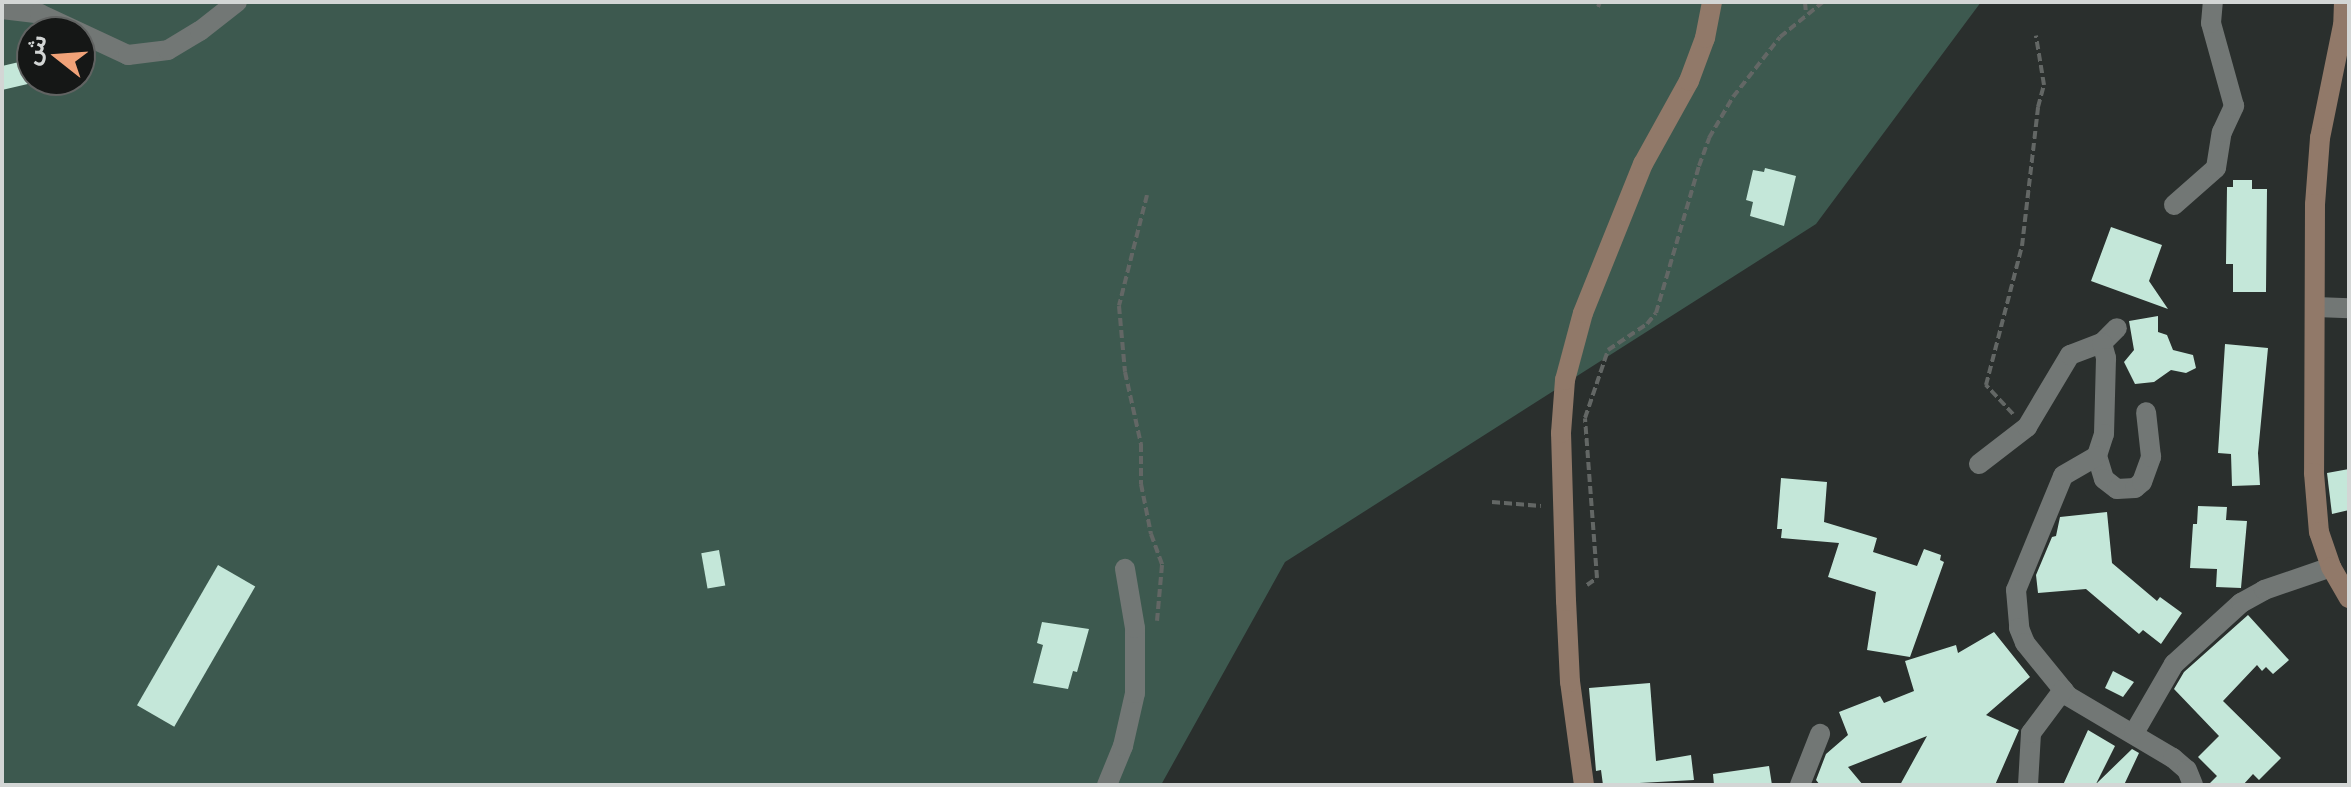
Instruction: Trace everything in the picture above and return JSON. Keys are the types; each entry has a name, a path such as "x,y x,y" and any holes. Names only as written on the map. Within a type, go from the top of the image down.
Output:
{"street":[{"path":"2,9 40,14 128,55 168,50 200,31 237,2"},
{"path":"1584,785 1570,682 1566,601 1561,433 1565,380 1571,350 1643,164 1689,81 1705,38 1712,2"},
{"path":"2174,205 2216,168 2222,132 2234,106 2211,23 2213,2"},
{"path":"2344,2 2343,25 2320,138 2315,204 2314,473 2319,532 2331,567 2349,598"},
{"path":"2316,307 2349,308"},
{"path":"1979,464 2027,427 2070,355 2110,336 2106,358 2104,434 2097,456 2104,479 2117,489 2135,488 2142,482 2151,457 2146,412"},
{"path":"2097,456 2063,476 2016,590 2019,628 2025,643 2063,690 2080,704 2173,758 2187,770 2193,785"},
{"path":"2134,733 2174,664 2241,603 2264,590 2331,567"},
{"path":"1107,785 1123,746 1135,693 1135,628 1125,569"},
{"path":"2028,785 2031,733 2063,690"},
{"path":"1800,785 1820,734"}],"path":[{"path":"1805,2 1806,14"},
{"path":"1566,601 1597,578 1585,418 1608,350 1647,324 1656,313 1709,138 1749,74 1806,14 1823,2"},
{"path":"2027,427 1986,385 2022,246 2038,107 2044,85 2036,36"},
{"path":"1147,195 1119,306 1125,372 1141,444 1141,484 1151,534 1162,565 1163,590 1156,625"},
{"path":"1492,502 1541,506 1563,513"}],"green space":[{"path":"2,2 1981,2 1816,224 1285,562 1161,785 2,785"}],"building":[{"path":"16,63 16,87 2,90 2,66"},
{"path":"1765,168 1796,176 1784,226 1750,216 1753,202 1746,200 1753,170 1764,172"},
{"path":"2233,180 2252,180 2252,189 2267,189 2266,292 2233,292 2233,264 2226,264 2227,187 2233,187"},
{"path":"2111,227 2162,245 2149,281 2168,309 2091,281"},
{"path":"2158,316 2158,332 2167,335 2173,350 2193,355 2196,368 2186,373 2171,370 2154,382 2135,384 2124,362 2134,350 2129,321"},
{"path":"2225,344 2268,348 2258,453 2260,485 2232,486 2231,454 2218,453"},
{"path":"2349,469 2349,510 2332,514 2327,473"},
{"path":"1781,478 1827,482 1824,522 1877,538 1873,552 1917,566 1924,549 1941,555 1940,560 1944,562 1910,657 1867,650 1876,592 1828,577 1839,543 1781,538 1782,529 1777,529"},
{"path":"2198,506 2227,507 2226,520 2247,521 2241,588 2216,587 2217,569 2190,568 2193,524 2197,524"},
{"path":"2107,512 2112,563 2157,601 2160,597 2182,613 2161,644 2143,630 2139,634 2086,589 2038,593 2036,575 2052,537 2056,536 2060,517"},
{"path":"719,550 725,585 708,589 701,553"},
{"path":"218,565 255,586 174,727 137,705"},
{"path":"2248,615 2289,660 2273,674 2266,667 2262,671 2257,665 2223,701 2281,758 2259,780 2253,774 2243,785 2208,785 2217,776 2198,757 2219,736 2174,689 2184,672"},
{"path":"1042,622 1089,629 1077,672 1073,671 1068,689 1033,683 1043,645 1037,643"},
{"path":"1994,632 2030,677 1986,715 2019,730 1995,785 1900,785 1927,736 1848,767 1863,785 1820,785 1816,780 1826,754 1848,735 1839,712 1880,696 1884,703 1914,691 1905,661 1956,645 1958,653"},
{"path":"2113,671 2134,682 2123,697 2105,688"},
{"path":"1650,683 1656,761 1691,755 1694,780 1603,785 1601,770 1596,771 1589,688"},
{"path":"2088,730 2115,746 2096,784 2132,749 2139,753 2124,785 2063,785"},
{"path":"1769,766 1772,785 1714,785 1713,774"}]}
